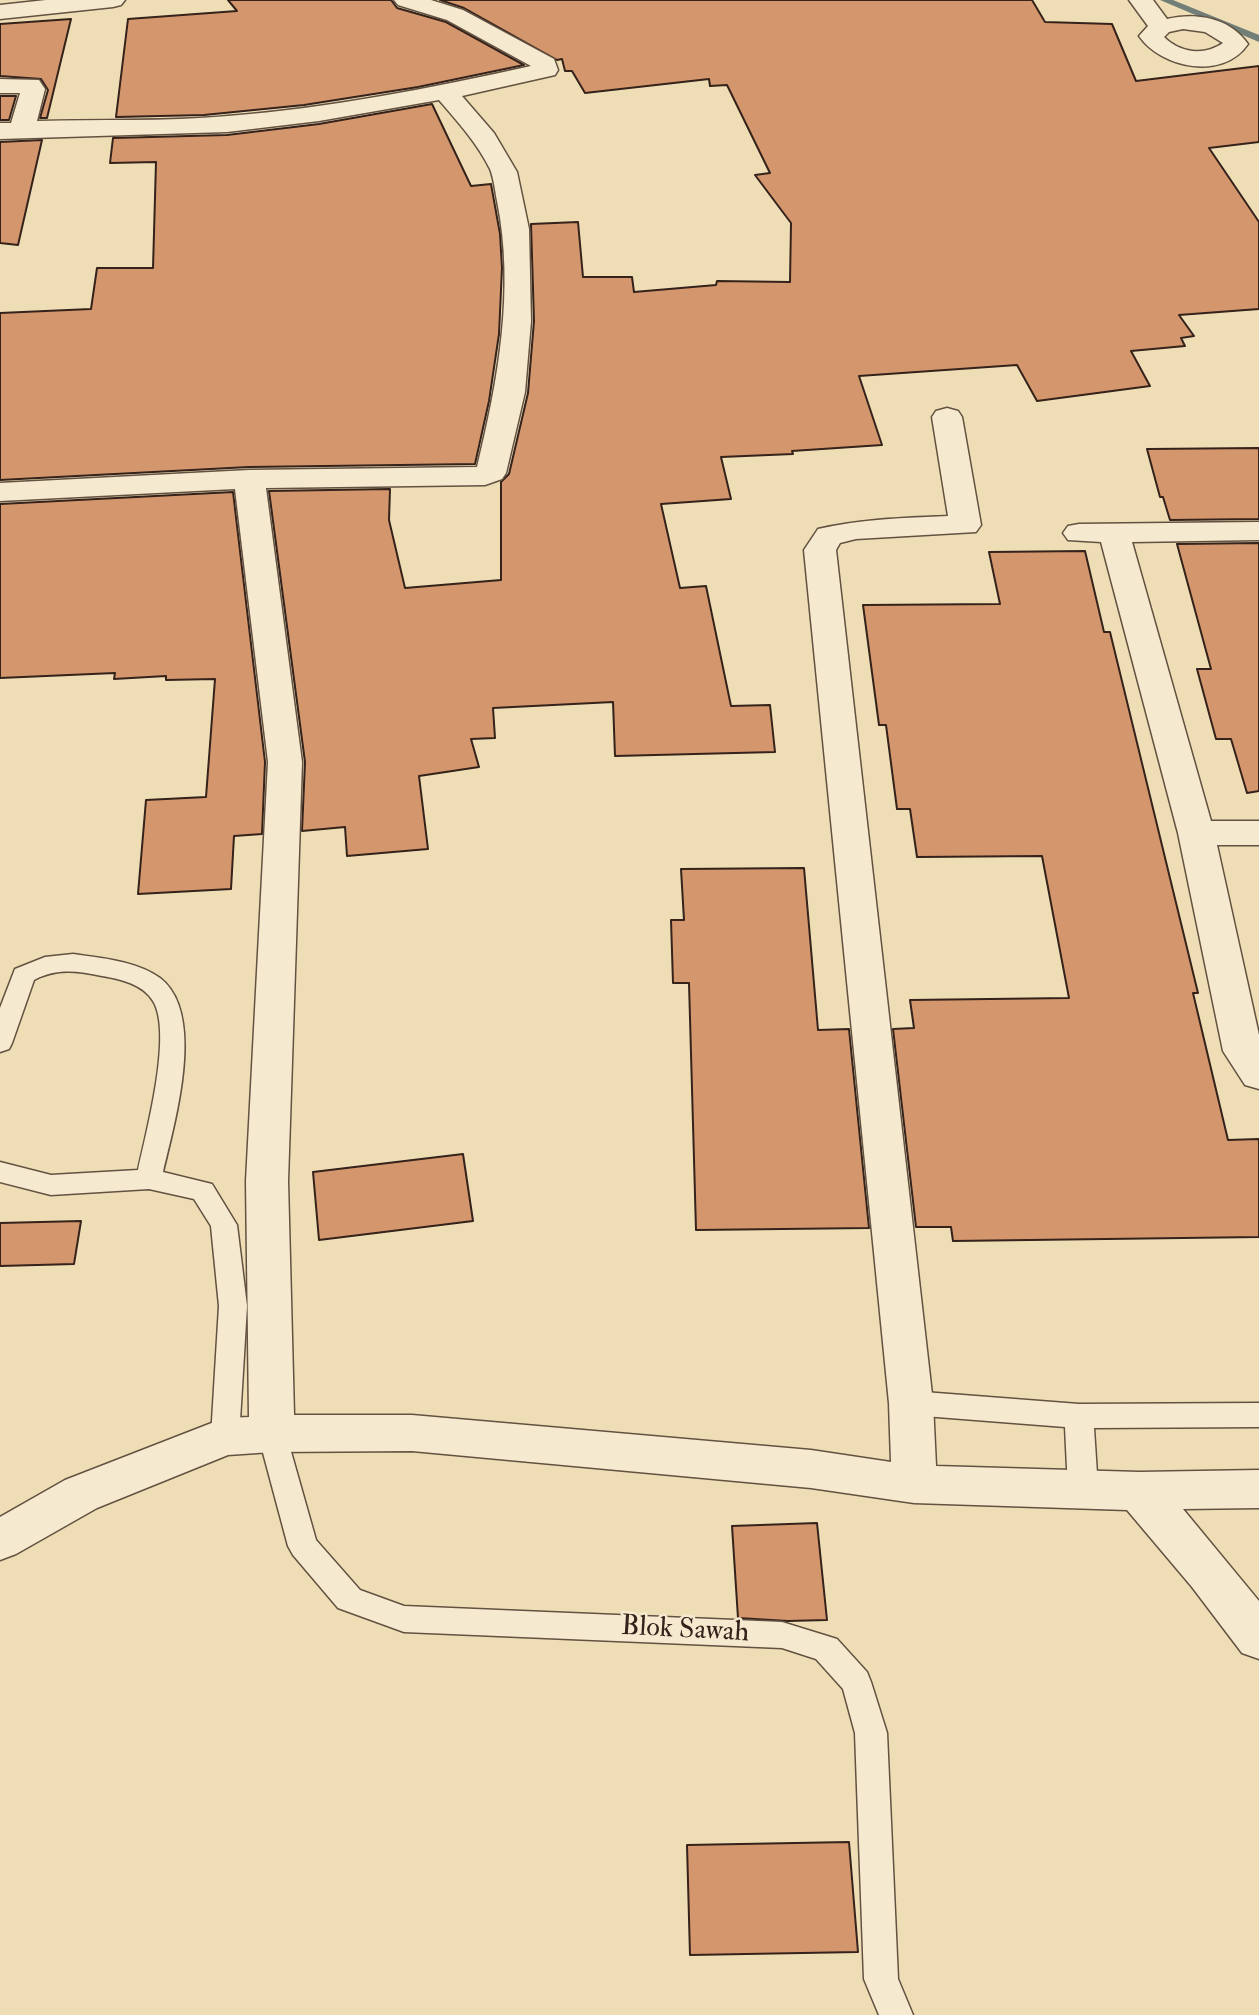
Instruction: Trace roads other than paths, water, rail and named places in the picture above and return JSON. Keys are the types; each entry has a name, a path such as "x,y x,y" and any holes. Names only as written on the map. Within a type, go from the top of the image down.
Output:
{"street":[{"path":"0,12 113,0"},
{"path":"0,86 30,85 33,89 11,130 181,127 292,117 546,70 545,64 455,15 406,0"},
{"path":"1141,0 1161,27"},
{"path":"0,492 249,479 485,476 493,470 510,392 517,321 516,229 504,172 485,138 444,90"},
{"path":"914,1484 911,1403 820,550 829,536 856,530 965,525 947,417"},
{"path":"249,479 285,762 267,1181 272,1434"},
{"path":"1079,533 1259,531"},
{"path":"1114,533 1196,833 1242,1051 1259,1075"},
{"path":"1196,833 1259,832"},
{"path":"0,1540 81,1494 225,1437 272,1434 412,1433 798,1468 914,1484 1139,1491 1259,1489"},
{"path":"1139,1491 1209,1573 1259,1638"}],"lane":[{"path":"0,1043 24,975 44,963 64,961 133,973 153,986 168,1004 172,1038 161,1124 149,1179"},
{"path":"0,1172 51,1185 149,1179 203,1191 224,1225 233,1306 225,1437"},
{"path":"911,1403 1079,1416 1259,1415"},
{"path":"1079,1416 1083,1489"},
{"name":"Blok Sawah","path":"272,1434 303,1546 349,1599 404,1619 782,1635 826,1649 856,1682 871,1733 880,1979 897,2015"}],"waterway":[{"path":"1165,0 1259,39"}]}
